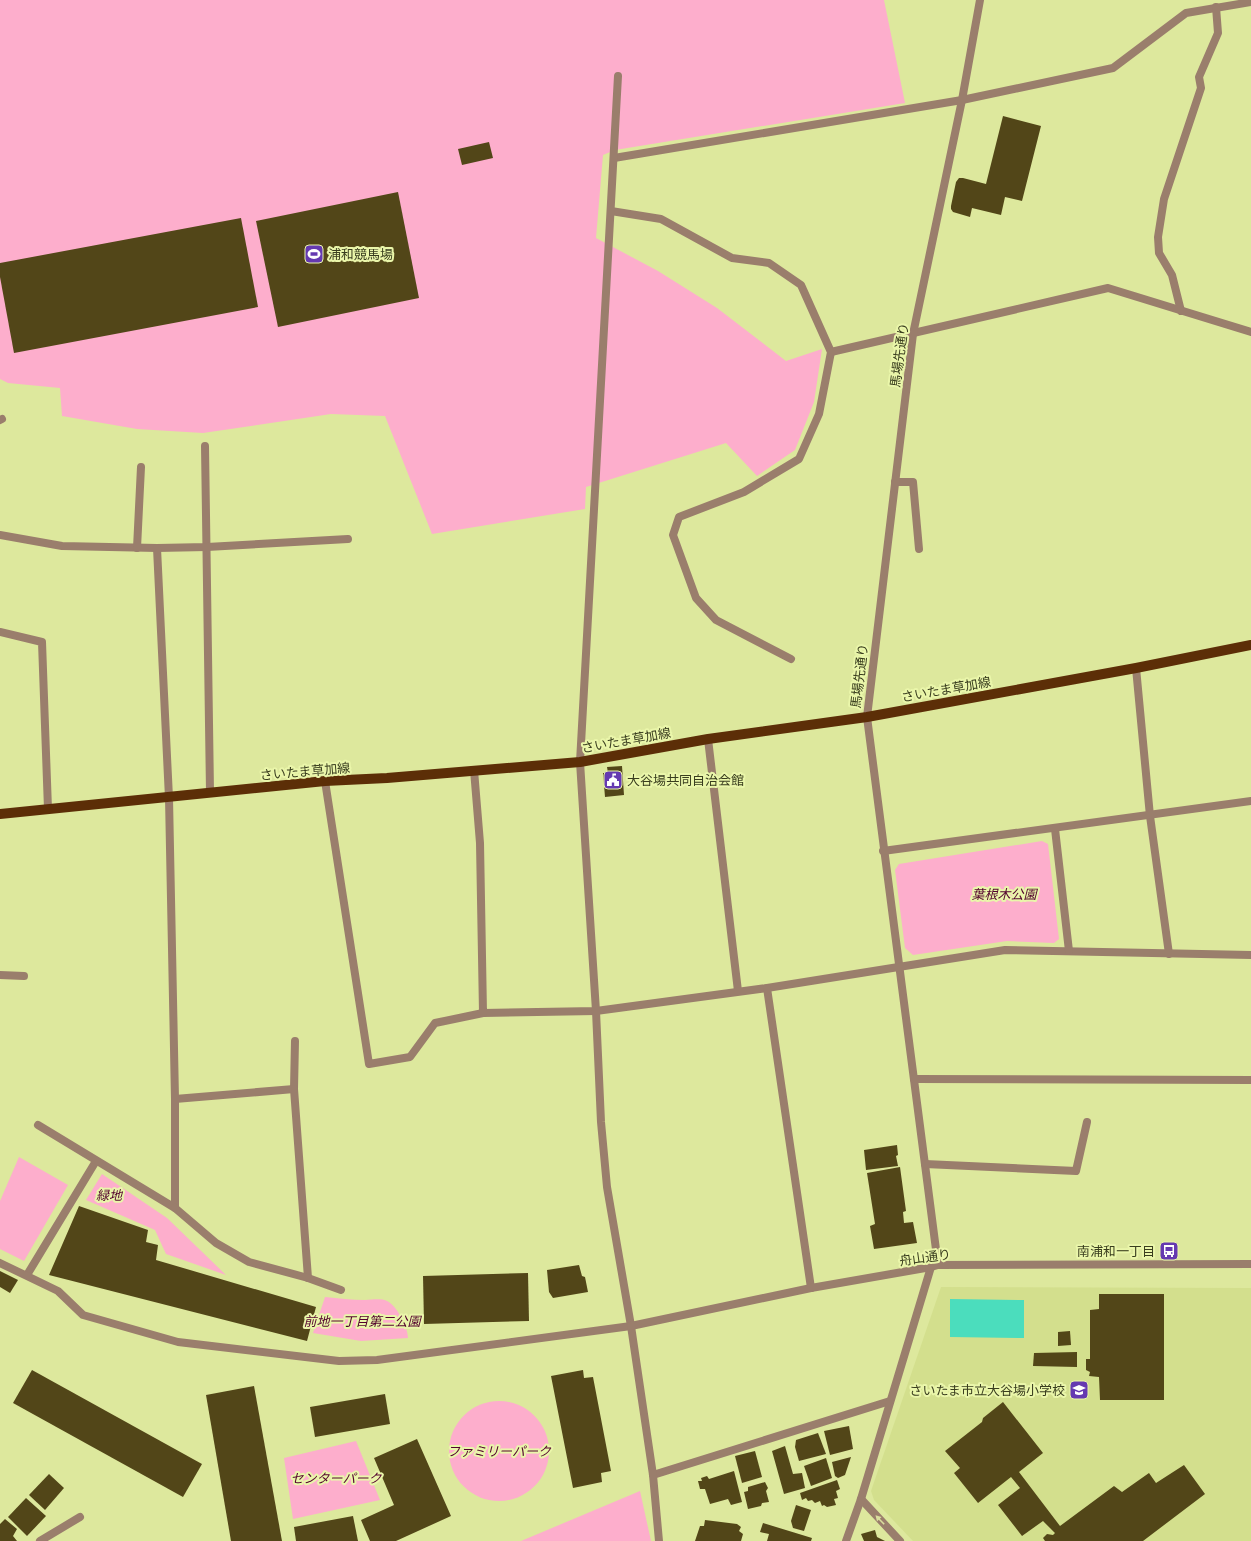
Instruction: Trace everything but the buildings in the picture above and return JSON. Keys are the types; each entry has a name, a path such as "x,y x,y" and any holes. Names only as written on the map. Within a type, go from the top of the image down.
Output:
{"main road":[{"name":"さいたま草加線","path":"0,814 169,798 210,792 580,762 708,739 867,717 1136,668 1251,645"}],"street":[{"name":"馬場先通り","path":"935,1266 925,1164 883,851 867,717 913,334 962,100 980,0"},
{"path":"614,158 962,100 1113,68 1186,13 1251,2"},
{"path":"1181,311 1172,275 1159,253 1158,237 1164,198 1201,88 1199,77 1218,33 1216,7"},
{"path":"618,76 580,762 596,1010 601,1122 607,1187 631,1326 653,1475 659,1541"},
{"path":"611,210 661,219 732,258 769,263 801,285 831,352 820,414 799,459 744,492 679,517 673,535 696,598 716,620 791,659"},
{"path":"831,352 1108,288 1251,332"},
{"path":"206,446 210,792"},
{"path":"137,548 140,467"},
{"path":"895,482 913,482 919,549"},
{"path":"0,535 62,546 137,548 206,547 348,538"},
{"path":"157,548 169,798 175,1099 175,1208"},
{"path":"0,632 42,642 48,809"},
{"path":"1136,668 1150,816 1169,954"},
{"path":"708,739 738,991"},
{"path":"474,770 480,843 484,1013"},
{"path":"325,782 370,1064 410,1057 435,1023 484,1013 596,1010 767,988 1005,950 1251,955"},
{"path":"883,851 1055,829 1251,801"},
{"path":"1055,829 1069,951"},
{"path":"0,975 24,976"},
{"path":"767,988 811,1288"},
{"path":"295,1041 294,1089 308,1278"},
{"path":"914,1079 1251,1080"},
{"path":"175,1099 294,1089"},
{"path":"925,1164 1076,1171 1087,1122"},
{"path":"38,1125 175,1208 216,1243 249,1262 308,1278 341,1290"},
{"path":"27,1275 96,1161"},
{"name":"舟山通り","path":"0,1263 58,1291 83,1315 178,1342 339,1361 377,1360 631,1326 811,1288 935,1266 1251,1264"},
{"path":"846,1541 861,1499 890,1401 935,1266"},
{"path":"653,1475 890,1401"},
{"path":"861,1499 900,1541"},
{"path":"40,1541 80,1517"}],"shaded area":[{"name":"さいたま市立大谷場小学校","path":"941,1287 1251,1288 1251,1541 913,1541 874,1500 871,1491"}],"green space":[{"name":"浦和競馬場","path":"0,0 884,0 905,103 615,150 603,155 596,238 658,271 717,308 786,361 822,349 814,402 795,450 757,476 726,443 586,487 585,509 432,534 385,416 331,414 203,433 137,429 62,416 60,388 8,383 0,379"},
{"name":"葉根木公園","path":"1042,841 1048,844 1059,939 1054,943 1007,941 913,955 905,948 895,870 899,864"},
{"path":"19,1157 68,1185 24,1261 0,1249 0,1201"},
{"name":"緑地","path":"102,1174 167,1218 226,1275 166,1254 155,1230 86,1200"},
{"name":"前地一丁目第二公園","path":"325,1297 360,1300 379,1299 387,1301 394,1307 401,1317 408,1333 408,1338 361,1341 313,1333"},
{"name":"ファミリーパーク","path":"499,1401 518,1405 534,1416 545,1432 549,1451 545,1470 534,1486 518,1497 499,1501 480,1497 464,1486 453,1470 449,1451 453,1432 464,1416 480,1405"},
{"name":"センターパーク","path":"356,1441 380,1500 293,1519 284,1458"},
{"path":"640,1491 651,1541 521,1541"}],"water":[{"path":"950,1299 1024,1300 1024,1338 950,1337"}],"place":[{"name":"浦和競馬場","path":"314,254"},
{"name":"大谷場共同自治会館","path":"613,780"},
{"name":"南浦和一丁目","path":"1169,1251"},
{"name":"さいたま市立大谷場小学校","path":"1079,1390"}]}
